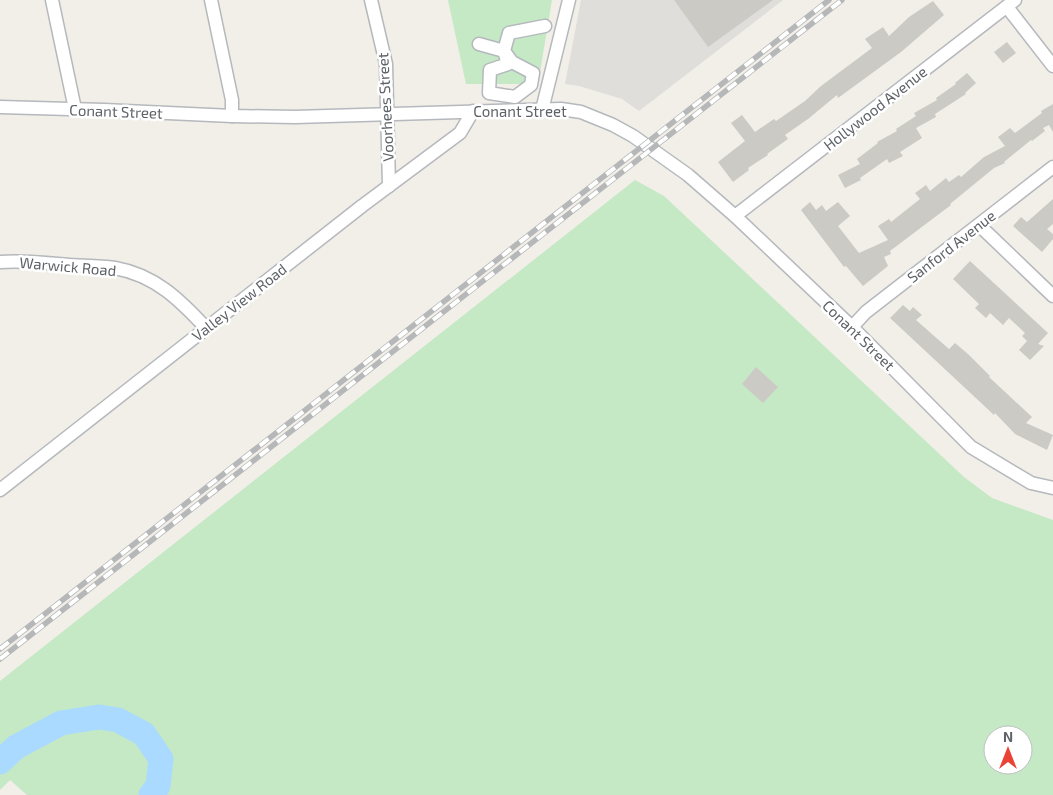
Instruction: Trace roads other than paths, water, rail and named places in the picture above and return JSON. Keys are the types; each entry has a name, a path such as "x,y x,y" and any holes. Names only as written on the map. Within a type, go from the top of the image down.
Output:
{"street":[{"path":"52,0 75,109"},
{"path":"211,0 232,100 232,116"},
{"name":"Voorhees Street","path":"372,0 386,64 389,186"},
{"path":"542,110 569,0"},
{"path":"1011,4 1053,66"},
{"name":"Hollywood Avenue","path":"735,216 1011,4"},
{"path":"479,44 504,51 509,33 544,26"},
{"name":"Conant Street","path":"0,107 295,117 561,109 580,112 613,125 633,136 688,175 735,216 852,326 971,447 1031,483 1053,488"},
{"name":"Valley View Road","path":"0,490 206,328 460,133 473,111"},
{"name":"Sanford Avenue","path":"852,326 866,312 1053,167"},
{"path":"979,225 1053,296"},
{"name":"Warwick Road","path":"0,262 22,261 106,268 135,274 157,284 179,299 206,328"}],"waterway":[{"path":"0,762 16,747 61,723 99,717 118,720 144,734 161,759 158,786 151,795"}],"railway":[{"path":"0,649 829,0"},
{"path":"0,659 842,0"}]}
